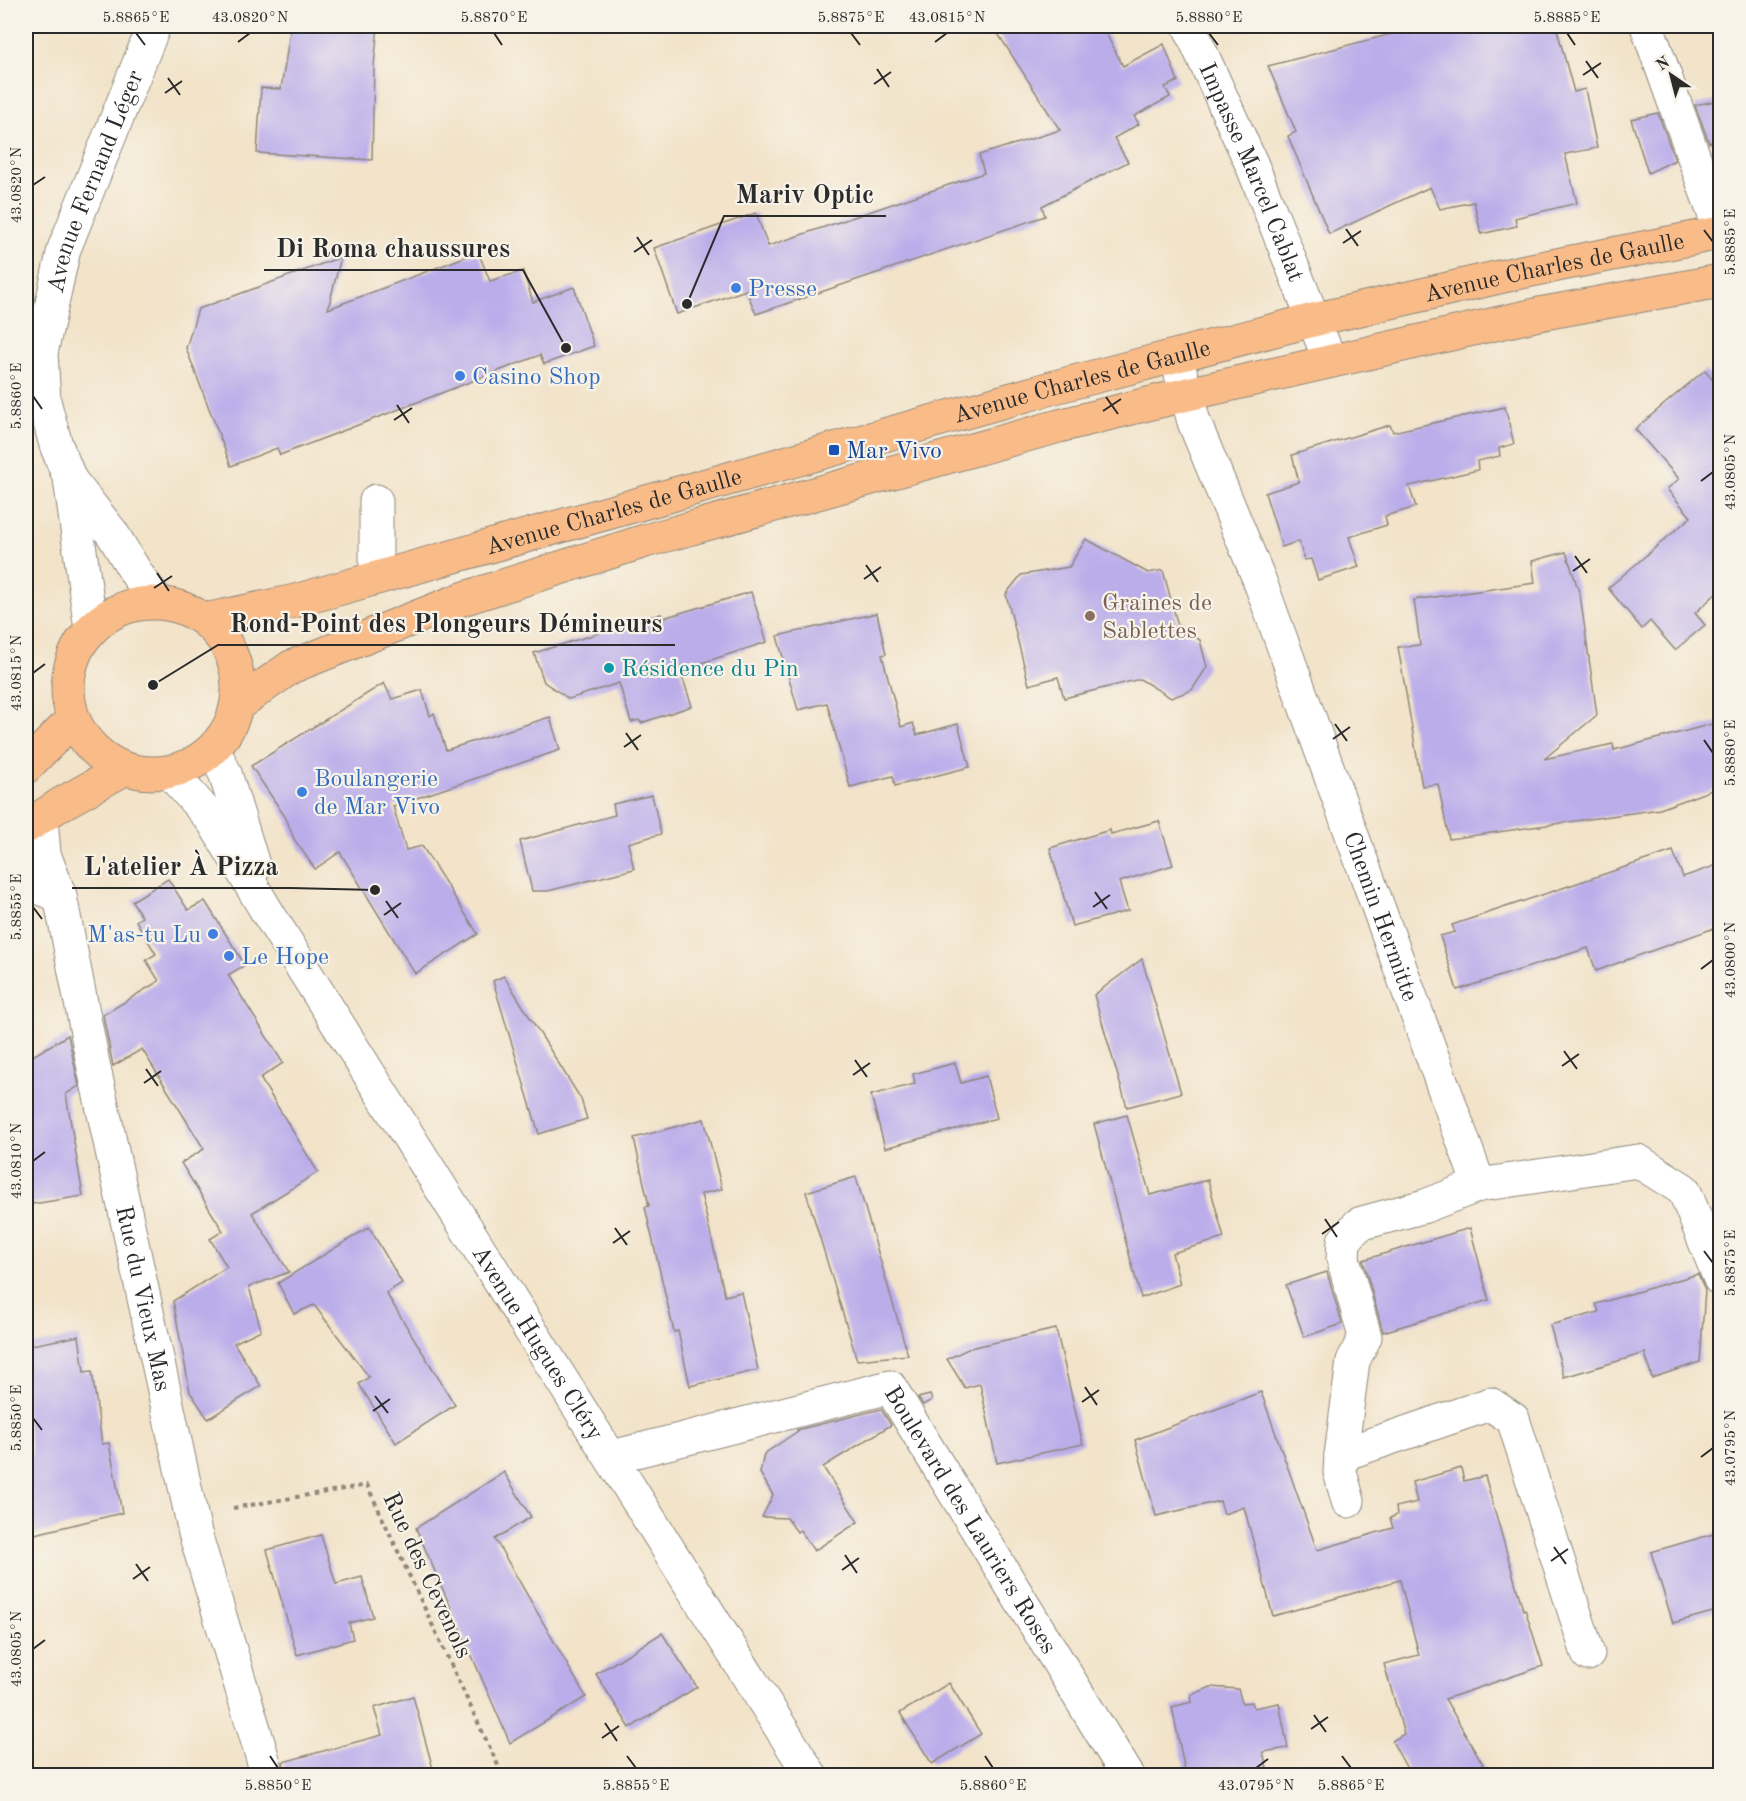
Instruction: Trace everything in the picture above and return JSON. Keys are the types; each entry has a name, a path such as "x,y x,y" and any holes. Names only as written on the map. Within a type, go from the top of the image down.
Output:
{"main road":[{"name":"Avenue Charles de Gaulle","path":"205,620 295,601 1051,388 1313,320 1521,272 1720,231"},
{"name":"Avenue Charles de Gaulle","path":"237,705 291,667 462,599 645,541 1059,426 1188,394 1539,314 1720,281"},
{"path":"158,602 181,606 205,620 222,637 232,654 238,680 237,705 228,729 213,749 194,765 170,772 148,773 124,769 99,755 85,739 73,719 67,690 70,666 80,642 91,629 110,614 132,604 158,602"},
{"path":"26,767 73,719"},
{"path":"33,822 124,769"}],"street":[{"name":"Avenue Fernand Léger","path":"70,479 56,445 33,353 64,249 154,26"},
{"name":"Impasse Marcel Cablat","path":"1189,26 1251,165 1330,361"},
{"path":"1647,26 1720,231"},
{"name":"Chemin Hermitte","path":"1176,356 1194,422 1259,579 1479,1185"},
{"path":"1051,388 1059,426"},
{"path":"70,479 112,533 138,576 158,602"},
{"path":"70,479 91,629"},
{"path":"376,501 376,577"},
{"path":"635,505 645,541"},
{"path":"213,749 225,773 235,803 266,910"},
{"path":"170,772 213,821 266,910"},
{"name":"Rue du Vieux Mas","path":"33,822 60,896 96,1080 195,1533 268,1776"},
{"path":"26,882 60,896"},
{"name":"Avenue Hugues Cléry","path":"266,910 811,1776"},
{"path":"1348,1502 1340,1472 1341,1455 1353,1361 1365,1337 1343,1258 1344,1241 1359,1224 1425,1206 1479,1185 1638,1161 1684,1190 1720,1279"},
{"name":"Boulevard des Lauriers Roses","path":"612,1457 890,1387 1128,1776"},
{"path":"1341,1455 1490,1404 1513,1419 1588,1654"}],"path":[{"name":"Rue des Cevenols","path":"191,1515 366,1485 503,1776"}],"building":[{"path":"291,26 378,26 374,66 372,160 257,153 261,88 281,89"},
{"path":"993,26 1102,26 1123,66 1164,44 1178,81 1165,87 1170,97 1134,116 1139,124 1114,138 1128,162 1042,206 1045,216 756,314 746,290 677,314 654,248 756,213 768,246 984,173 979,155 1060,130"},
{"path":"1422,26 1556,26 1574,92 1585,89 1597,148 1565,154 1577,203 1515,218 1517,226 1481,234 1474,202 1440,209 1430,187 1329,234 1288,136 1296,132 1268,66"},
{"path":"1720,100 1720,138 1709,143 1695,105"},
{"path":"1658,113 1675,160 1648,173 1631,119"},
{"path":"478,252 490,281 523,271 533,302 574,287 594,346 544,364 540,355 280,455 277,448 231,466 186,348 198,309 341,257 328,309"},
{"path":"1705,370 1720,389 1720,590 1695,613 1705,625 1675,650 1650,621 1642,629 1608,588 1691,517 1667,489 1679,479 1635,429"},
{"path":"1505,407 1514,444 1499,448 1500,456 1477,461 1478,470 1409,486 1416,507 1385,516 1387,525 1349,537 1359,567 1318,580 1311,559 1304,560 1299,541 1282,547 1265,493 1299,482 1292,455 1390,425 1393,432"},
{"path":"1086,539 1148,573 1163,570 1178,626 1200,640 1207,667 1192,690 1171,698 1140,679 1064,698 1058,677 1029,685 1006,594 1021,575 1069,567"},
{"path":"1566,552 1580,595 1597,715 1544,759 1613,744 1614,750 1720,722 1720,787 1660,809 1449,839 1438,784 1422,786 1398,647 1420,645 1414,600 1535,583 1532,561"},
{"name":"Résidence du Pin","path":"751,592 767,642 680,670 692,706 641,723 639,720 631,722 619,683 569,699 544,682 534,653 661,614 663,618"},
{"path":"877,613 886,654 882,655 901,727 913,723 917,735 958,724 970,767 895,786 893,776 850,787 827,703 798,710 777,636"},
{"path":"384,683 392,699 422,690 430,716 434,713 446,750 550,717 560,750 393,806 406,850 422,846 478,934 415,974 340,852 315,869 294,839 286,818 251,766"},
{"path":"652,795 661,834 628,843 634,869 548,891 532,891 520,841 615,815 613,804"},
{"path":"1159,821 1173,865 1119,882 1128,911 1072,926 1050,848 1110,830 1111,834"},
{"path":"1673,851 1683,877 1720,864 1720,926 1596,971 1588,948 1457,990 1440,936 1455,932 1452,925"},
{"path":"168,879 188,910 205,901 245,965 228,975 283,1063 260,1078 318,1172 252,1213 289,1272 249,1287 261,1330 234,1343 261,1386 208,1419 190,1392 173,1301 227,1267 210,1239 223,1231 181,1163 204,1149 142,1049 113,1066 103,1015 159,981 146,960 156,954 136,921 142,917 132,901"},
{"path":"1142,959 1181,1093 1127,1107 1094,995"},
{"path":"504,976 581,1099 587,1119 539,1134 493,981"},
{"path":"68,1035 79,1086 66,1094 83,1196 26,1205 26,1060"},
{"path":"955,1063 961,1083 986,1076 997,1118 885,1148 871,1095 915,1084 913,1074"},
{"path":"1127,1115 1150,1195 1208,1180 1224,1238 1172,1253 1180,1284 1141,1298 1094,1124"},
{"path":"704,1119 722,1189 701,1194 725,1296 741,1292 758,1370 690,1386 678,1331 674,1332 645,1207 649,1206 634,1138"},
{"path":"856,1177 908,1355 857,1360 806,1192"},
{"path":"369,1227 402,1283 386,1293 455,1405 396,1443 359,1384 369,1377 314,1305 294,1314 278,1283"},
{"path":"1470,1228 1489,1300 1383,1332 1363,1260"},
{"path":"1327,1272 1342,1324 1304,1337 1286,1285"},
{"path":"1698,1274 1705,1290 1700,1362 1652,1378 1645,1353 1564,1377 1550,1325 1599,1312 1596,1304"},
{"path":"1056,1329 1083,1444 997,1463 980,1384 965,1388 947,1359 970,1348"},
{"path":"79,1336 84,1372 92,1371 102,1444 109,1443 122,1513 35,1534 26,1479 26,1457 32,1456 26,1412 26,1346"},
{"path":"1261,1392 1317,1550 1393,1528 1390,1518 1397,1515 1396,1507 1417,1502 1412,1482 1461,1468 1464,1481 1485,1476 1523,1610 1525,1609 1543,1666 1445,1699 1490,1776 1411,1776 1392,1741 1404,1734 1384,1664 1419,1655 1400,1580 1273,1616 1244,1507 1224,1514 1220,1501 1156,1516 1135,1440"},
{"path":"930,1395 932,1400 923,1405 918,1398"},
{"path":"881,1409 891,1425 823,1467 858,1522 814,1551 800,1530 797,1532 787,1518 762,1517 773,1495 760,1473 764,1454 797,1430"},
{"path":"504,1472 531,1517 495,1539 586,1697 510,1743 416,1528"},
{"path":"1720,1532 1720,1610 1673,1623 1651,1552"},
{"path":"321,1535 336,1584 362,1577 373,1617 349,1623 353,1639 297,1655 267,1550"},
{"path":"662,1633 697,1687 630,1728 596,1674"},
{"path":"949,1683 981,1734 932,1764 900,1713"},
{"path":"1211,1687 1238,1689 1242,1703 1252,1702 1254,1708 1279,1703 1288,1748 1263,1752 1269,1776 1186,1776 1172,1707 1192,1702 1191,1695"},
{"path":"413,1696 435,1776 286,1776 283,1762 382,1735 374,1708"}],"place":[{"name":"Presse","path":"736,288"},
{"name":"Mariv Optic","path":"687,304"},
{"name":"Di Roma chaussures","path":"566,348"},
{"name":"Casino Shop","path":"460,376"},
{"name":"Mar Vivo","path":"834,450"},
{"name":"Graines de Sablettes","path":"1090,616"},
{"name":"Résidence du Pin","path":"609,668"},
{"name":"Rond-Point des Plongeurs Démineurs","path":"153,685"},
{"name":"Boulangerie de Mar Vivo","path":"302,792"},
{"name":"L'atelier À Pizza","path":"375,890"},
{"name":"M'as-tu Lu","path":"213,934"},
{"name":"Le Hope","path":"229,956"}]}
